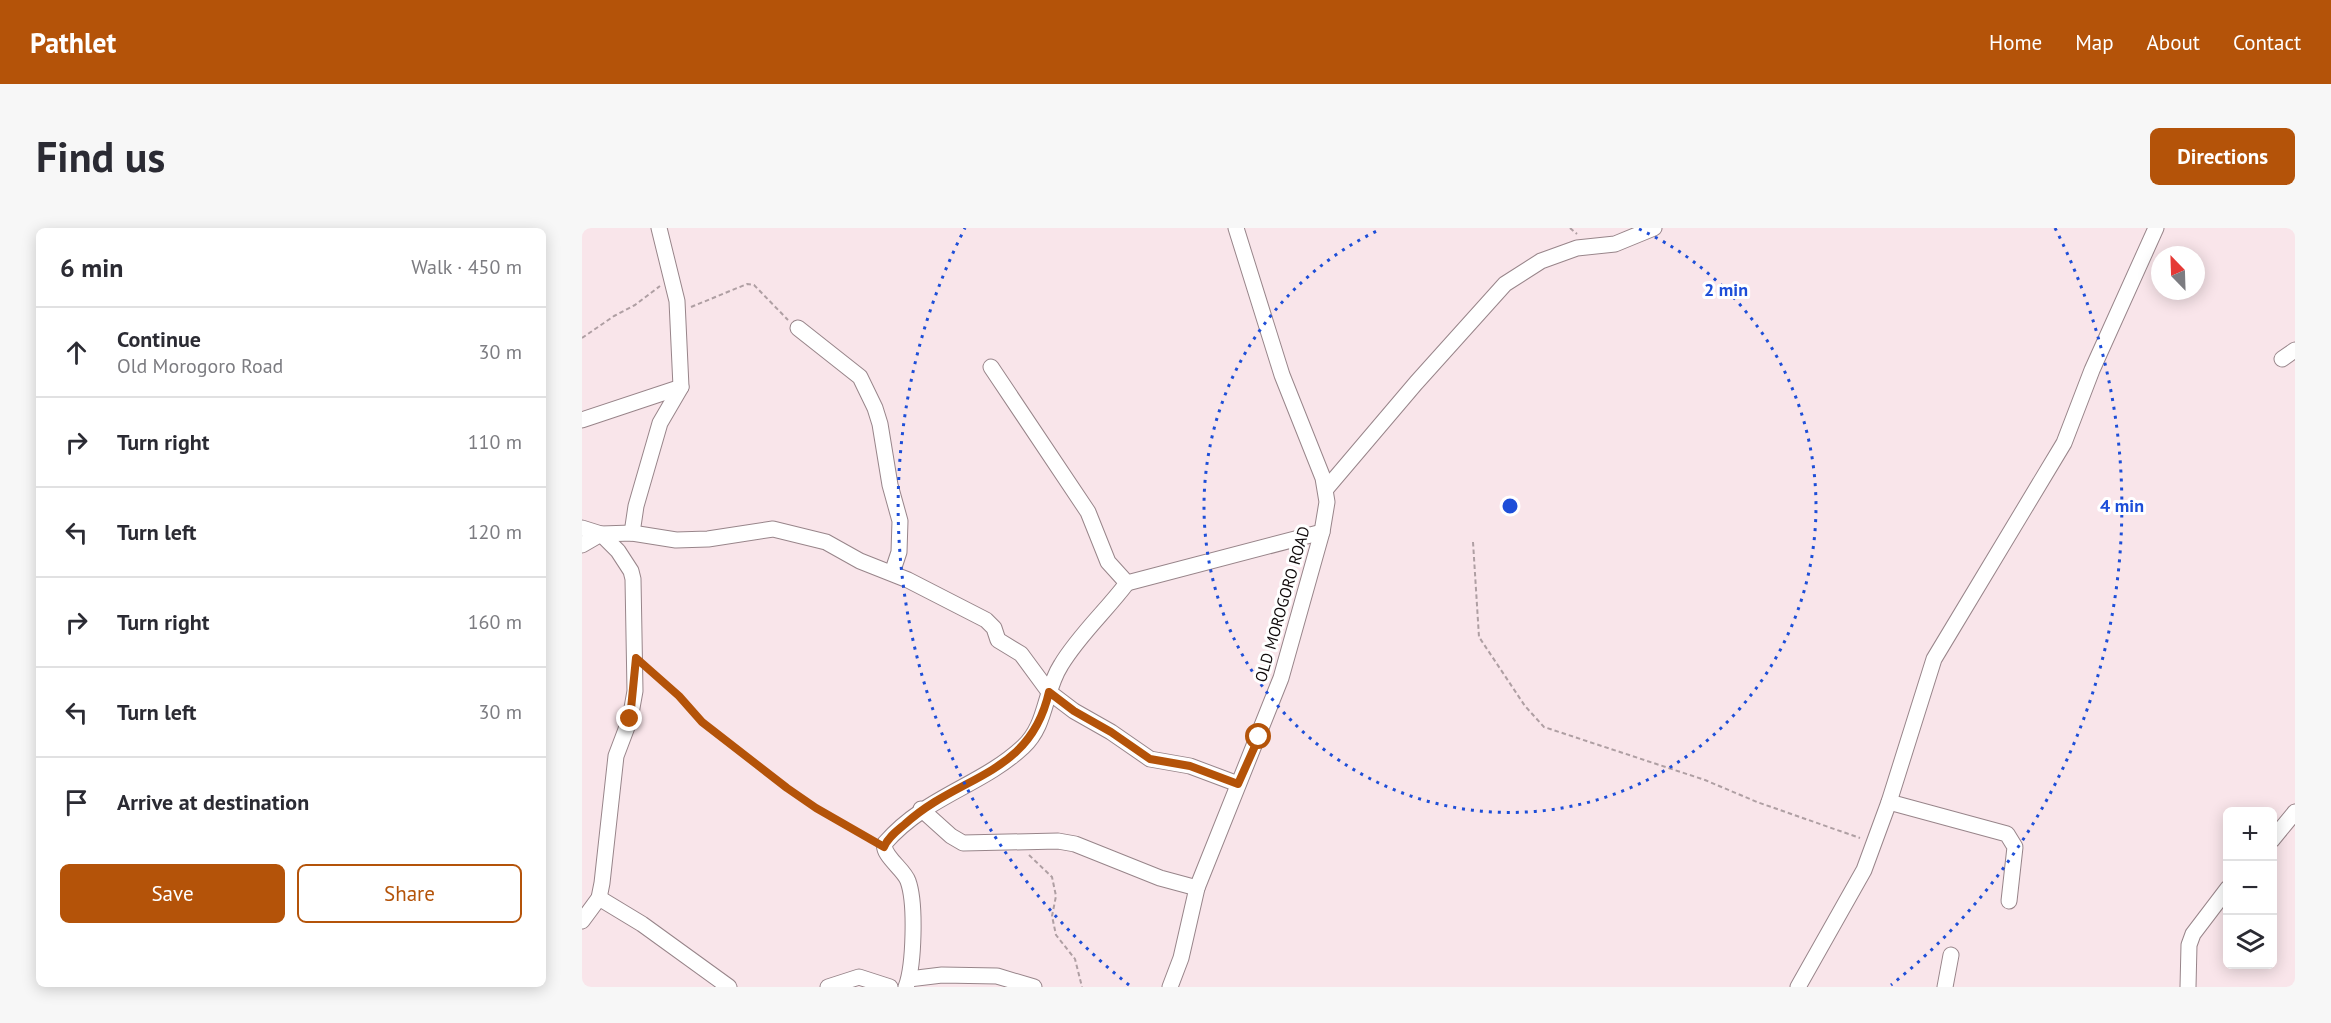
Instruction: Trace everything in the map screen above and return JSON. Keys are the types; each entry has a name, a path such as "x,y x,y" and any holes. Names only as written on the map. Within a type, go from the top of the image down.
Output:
{"street":[{"path":"632,533 636,506 660,423 681,387 678,314 659,228"},
{"name":"OLD MOROGORO ROAD","path":"1170,987 1181,958 1197,888 1281,678 1322,532 1326,489 1282,375 1236,228"},
{"path":"1326,489 1422,375 1505,284 1541,261 1577,249 1615,244 1654,228"},
{"path":"1798,987 1864,870 1889,802 1934,659 2064,443 2092,370 2156,228"},
{"path":"798,328 860,376 875,408 880,424 890,485 900,521 899,552 892,573"},
{"path":"991,367 1088,512 1108,562 1127,583"},
{"path":"582,420 681,387"},
{"path":"582,528 601,534 632,533 676,540 708,539 773,529 826,542 860,561 892,573 991,624 998,640 1021,654 1049,692 1074,711 1111,732 1150,759 1190,766 1238,784"},
{"path":"1034,987 997,976 942,975 907,983 913,953 909,884 884,847 921,809 995,768 1022,748 1037,727 1060,665 1127,583 1322,532"},
{"path":"582,545 601,534"},
{"path":"582,921 599,898 613,772 620,742 630,719 636,658 631,571 618,551 601,534"},
{"path":"1889,802 2007,834 2015,847 2009,902"},
{"path":"921,809 951,836 963,843 977,845 1045,840 1075,844 1160,878 1197,888"},
{"path":"2277,834 2295,812"},
{"path":"2188,987 2189,945 2193,934 2223,895"},
{"path":"599,898 642,924 729,987"},
{"path":"1946,987 1951,955"},
{"path":"828,987 859,977 890,987"}],"path":[{"path":"582,338 635,305 671,275"},
{"path":"678,314 747,284 754,285 798,328"},
{"path":"1473,542 1479,637 1525,706 1544,727 1705,780 1757,802 1874,843"},
{"path":"636,658 679,696 702,722 793,792 884,847"},
{"path":"1017,841 1052,877 1056,896 1052,916 1056,935 1075,959 1082,987"}],"route":[{"path":"630,719 635,691 636,658 679,696 702,722 787,788 816,808 852,826 884,847 889,838 921,809 995,768 1022,748 1030,740 1045,711 1049,692 1060,702 1111,732 1150,759 1190,766 1238,784 1259,737"}]}
